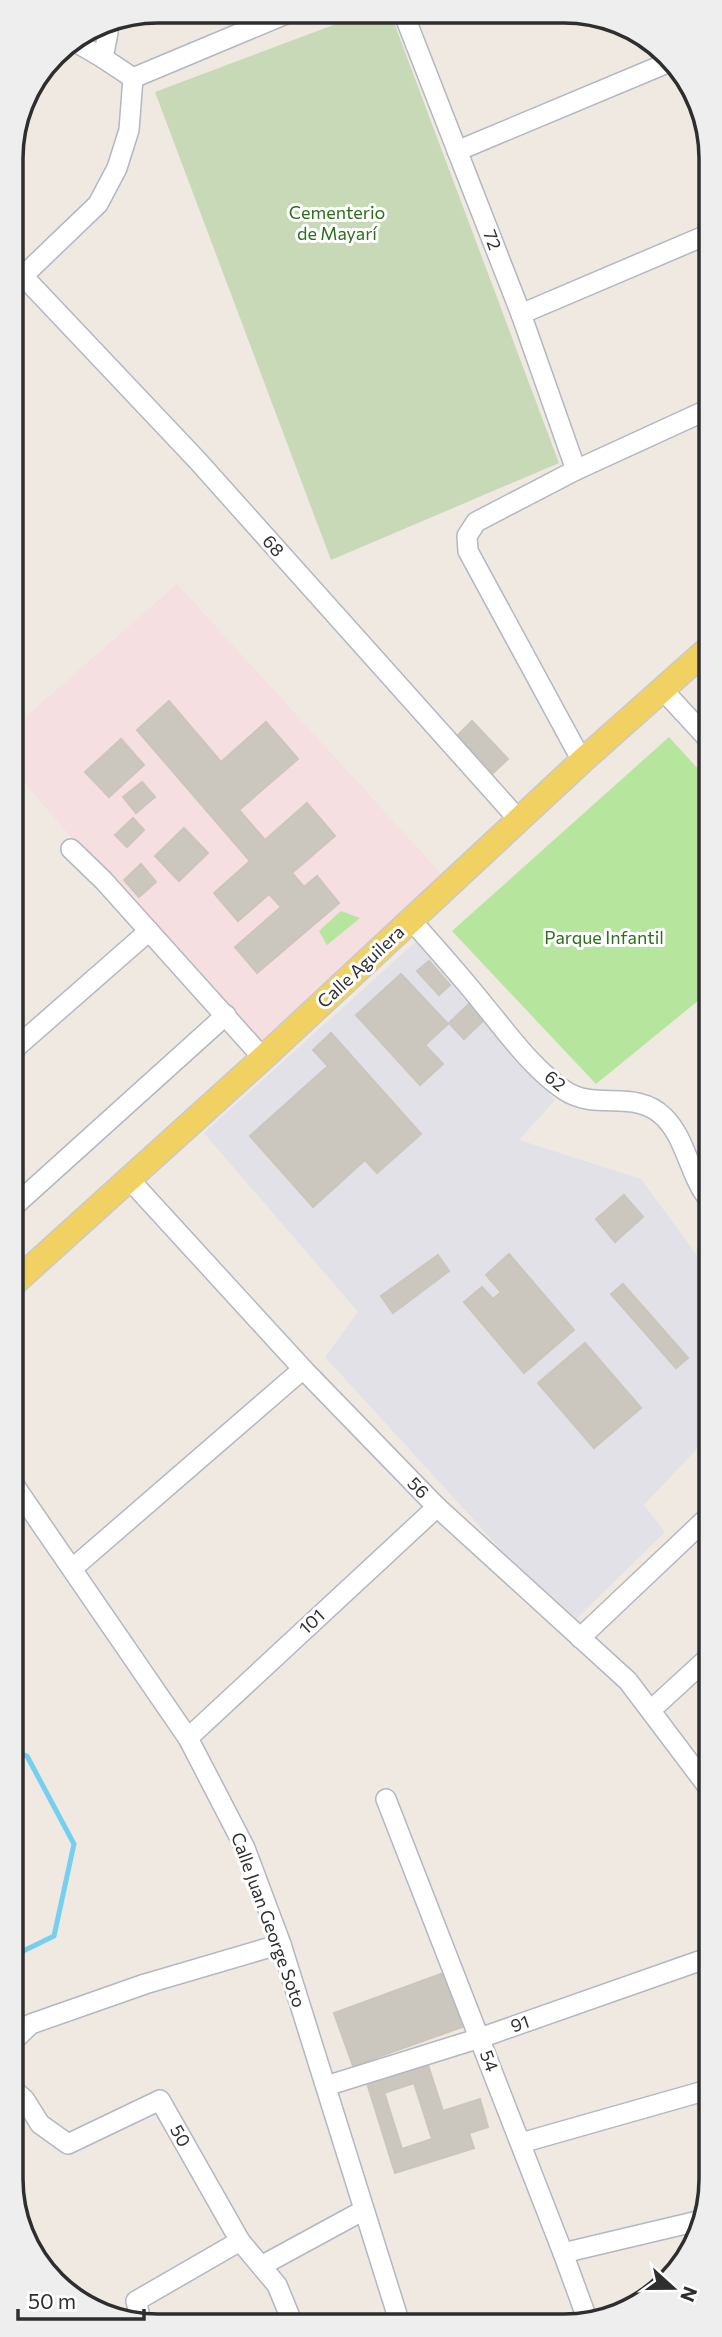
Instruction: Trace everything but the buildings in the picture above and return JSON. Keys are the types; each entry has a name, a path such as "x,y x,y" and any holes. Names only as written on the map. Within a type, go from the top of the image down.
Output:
{"main road":[{"name":"Calle Aguilera","path":"23,1275 699,657"}],"street":[{"path":"133,78 264,23"},
{"name":"72","path":"406,23 521,314 576,470"},
{"path":"103,58 108,32"},
{"path":"83,46 133,78"},
{"path":"457,151 662,65"},
{"path":"23,272 97,204 117,168 129,130 133,78"},
{"path":"521,314 699,238"},
{"name":"68","path":"23,283 197,460 519,820"},
{"path":"582,761 468,551 467,536 476,522 576,470 699,414"},
{"path":"662,689 699,729"},
{"path":"71,849 104,881 263,1058"},
{"name":"62","path":"411,920 552,1081 567,1092 583,1098 649,1105 663,1116 672,1127 699,1185"},
{"path":"23,1041 149,931"},
{"path":"23,1198 226,1016"},
{"name":"56","path":"129,1179 303,1369 437,1507 628,1681 699,1775"},
{"path":"73,1569 303,1369"},
{"name":"Calle Juan George Soto","path":"23,1498 188,1738 245,1849 281,1944 397,2314"},
{"name":"101","path":"188,1738 437,1507"},
{"path":"580,1638 699,1525"},
{"path":"651,1710 699,1665"},
{"name":"54","path":"386,1799 585,2313"},
{"path":"23,2032 31,2024 145,1984 281,1944"},
{"name":"91","path":"326,2086 480,2038 699,1962"},
{"path":"520,2143 699,2093"},
{"name":"50","path":"23,2098 40,2124 68,2144 160,2100 240,2241 277,2285 289,2314"},
{"path":"261,2266 364,2210"},
{"path":"563,2253 692,2222"},
{"path":"139,2313 136,2301 240,2241"}],"shaded area":[{"path":"177,584 445,878 257,1055 23,781 23,719"},
{"path":"421,937 555,1100 519,1140 641,1179 699,1258 699,1447 644,1505 665,1532 570,1625 325,1357 358,1312 204,1133"}],"green space":[{"name":"Cementerio de Mayarí","path":"339,23 394,23 559,463 331,560 155,92"},
{"name":"Parque Infantil","path":"669,737 699,770 699,1000 596,1084 452,931"},
{"path":"341,911 360,918 327,945 319,931"}],"waterway":[{"path":"23,1755 27,1756 74,1844 54,1936 23,1951"}]}
